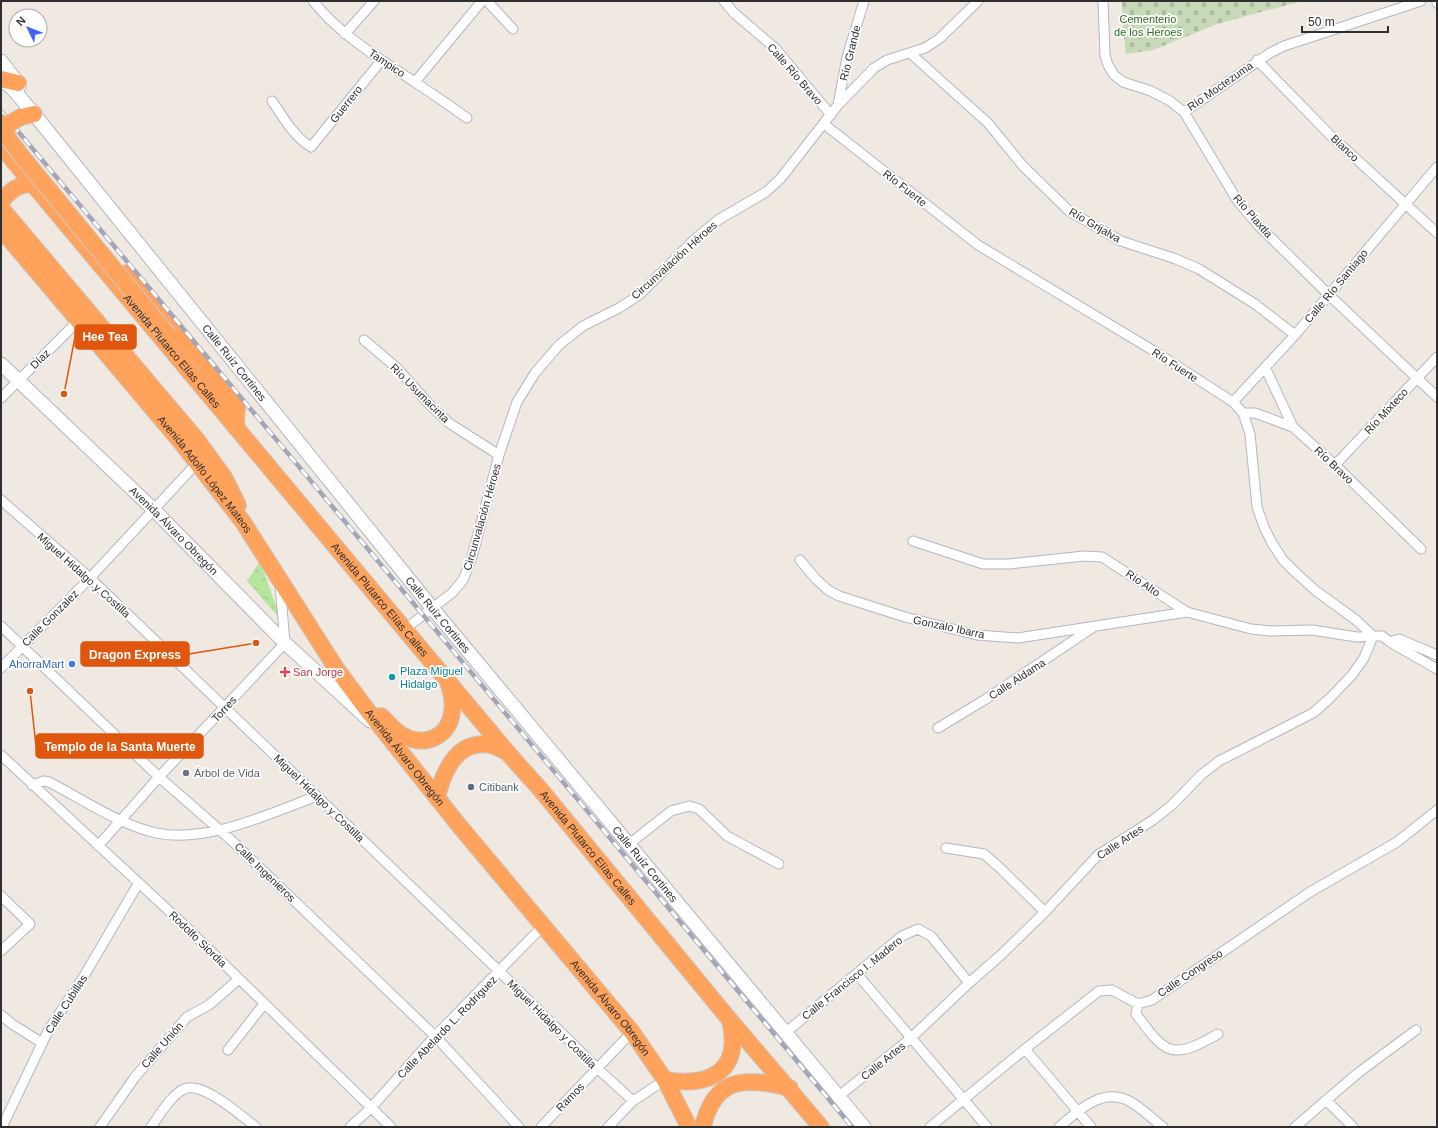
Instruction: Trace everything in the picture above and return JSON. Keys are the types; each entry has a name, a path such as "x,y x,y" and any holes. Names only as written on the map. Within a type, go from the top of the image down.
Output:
{"highway":[{"path":"1,80 19,90"},
{"path":"2,126 28,116"},
{"path":"2,126 24,159 226,407 236,428"},
{"path":"2,126 171,325 237,406 236,428"},
{"name":"Avenida Plutarco Elías Calles","path":"1,146 448,679 507,752 540,789 729,1019 790,1088 821,1127"},
{"path":"1,202 7,194 18,186 32,184"},
{"path":"1,208 197,440 224,478 236,498 243,522"},
{"name":"Avenida Adolfo López Mateos","path":"1,229 79,320 197,463 243,522 279,581 336,668 387,736"},
{"path":"313,632 334,654 374,708 402,736 410,739 423,742 433,739 443,732 451,720 453,704 448,679"},
{"name":"Avenida Álvaro Obregón","path":"387,736 632,1032 665,1080 689,1127"},
{"path":"437,798 440,783 448,766 464,750 476,746 490,745 507,752"},
{"path":"665,1080 693,1082 704,1080 723,1068 731,1057 733,1047 734,1037 729,1019"},
{"path":"718,1072 728,1087"},
{"path":"703,1127 706,1114 712,1103 728,1087 743,1082 755,1082 790,1088"}],"street":[{"name":"Tampico","path":"313,1 330,21 345,34 381,61 416,82 467,118"},
{"path":"345,34 374,1"},
{"path":"416,82 482,1"},
{"path":"486,1 513,29"},
{"name":"Calle Río Bravo","path":"724,1 734,13 775,48 831,115"},
{"name":"Río Grande","path":"838,105 848,57 864,1"},
{"name":"Circunvalación Héroes","path":"405,629 452,593 463,580 472,558 500,455 517,402 535,373 559,345 583,326 639,295 696,238 718,220 766,192 781,178 838,105 874,68 887,60 925,48 939,39 978,1"},
{"name":"Río Piaxtla","path":"1103,1 1105,55 1108,65 1114,75 1123,82 1152,91 1170,101 1184,112 1237,200 1257,224 1329,295 1437,396"},
{"name":"Río Moctezuma","path":"1184,112 1257,60 1284,46 1421,1"},
{"name":"Río Grijalva","path":"910,53 988,123 1023,166 1069,211 1121,241 1176,259 1199,270 1255,304 1295,335"},
{"name":"Blanco","path":"1257,60 1330,134 1437,233"},
{"name":"Calle Ruíz Cortines","path":"1,61 19,90 28,116 628,845 864,1127"},
{"name":"Guerrero","path":"272,101 297,137 311,147 381,61"},
{"name":"Río Fuerte","path":"824,124 978,245 1154,351 1233,402 1243,413 1250,434 1257,507 1264,527 1283,560 1316,591 1356,620 1373,636 1382,636 1390,642 1399,639 1437,656"},
{"name":"Calle Río Santiago","path":"1233,402 1295,335 1437,167"},
{"name":"Díaz","path":"1,398 79,320"},
{"name":"Río Usumacinta","path":"364,340 397,368 429,404 450,423 500,455"},
{"name":"Río Mixteco","path":"1335,465 1437,357"},
{"name":"Avenida Álvaro Obregón","path":"1,364 154,510 285,643 387,736"},
{"name":"Río Bravo","path":"1265,367 1293,427 1335,465 1421,549"},
{"path":"1243,413 1255,413 1293,427"},
{"name":"Calle Gonzalez","path":"1,668 90,578 197,463"},
{"name":"Miguel Hidalgo y Costilla","path":"1,500 90,578 597,1068 633,1101"},
{"name":"Río Alto","path":"914,541 974,563 989,565 1084,556 1102,557 1187,612 1251,629 1271,631 1312,630 1357,637 1373,636"},
{"name":"Gonzalo Ibarra","path":"800,560 815,578 828,590 839,596 905,617 977,635 1018,638 1187,612"},
{"path":"279,581 285,643"},
{"name":"Calle Ingenieros","path":"1,626 159,777 220,830 435,1036 519,1127"},
{"name":"Calle Aldama","path":"938,728 986,699 1095,626"},
{"name":"Calle Artes","path":"839,1096 911,1038 1002,954 1045,912 1098,855 1153,820 1172,805 1201,775 1219,761 1313,713 1352,675 1364,658 1373,636"},
{"path":"1390,642 1437,668"},
{"name":"Torres","path":"98,846 159,777 285,643"},
{"name":"Rodolfo Siordia","path":"1,755 182,924 390,1127"},
{"path":"32,785 44,781 49,782 121,820 156,833 179,835 220,830 317,796"},
{"path":"628,845 670,811 689,806 699,809 727,836 779,864"},
{"name":"Calle Congreso","path":"1138,1004 1152,1000 1310,892 1397,842 1437,810"},
{"path":"946,848 984,854 1045,912"},
{"name":"Calle Cubillas","path":"2,1127 42,1043 84,976 138,884"},
{"path":"1,896 30,924 1,951"},
{"name":"Calle Abelardo L. Rodríguez","path":"350,1127 371,1108 435,1036 543,926"},
{"name":"Calle Francisco I. Madero","path":"786,1033 902,936 918,929 931,936 969,983"},
{"path":"856,974 987,1127"},
{"name":"Calle Unión","path":"100,1127 135,1077 187,1017 209,1005 239,979"},
{"path":"930,1127 1025,1049 1099,991 1112,990 1138,1004 1136,1014 1155,1040 1168,1050 1181,1050 1198,1046 1218,1034"},
{"path":"228,1050 264,1004"},
{"path":"1,1015 12,1024 42,1043"},
{"path":"1295,1127 1326,1100 1416,1030"},
{"name":"Ramos","path":"541,1127 632,1032"},
{"path":"1025,1049 1091,1127"},
{"path":"608,1127 633,1101 665,1080"},
{"path":"151,1127 175,1095 184,1089 192,1087 202,1090 212,1096 256,1127"},
{"path":"1059,1127 1089,1103 1103,1098 1116,1096 1130,1101 1164,1127"},
{"path":"1326,1100 1352,1127"}],"green space":[{"name":"Cementerio de los Heroes","path":"1122,1 1302,1 1217,24 1153,50 1126,54"},
{"path":"260,561 281,620 247,581"}],"railway":[{"path":"1,111 852,1127"}],"place":[{"name":"Hee Tea","path":"64,394"},
{"name":"Dragon Express","path":"256,643"},
{"name":"AhorraMart","path":"72,664"},
{"name":"San Jorge","path":"285,672"},
{"name":"Plaza Miguel Hidalgo","path":"392,677"},
{"name":"Templo de la Santa Muerte","path":"30,691"},
{"name":"Árbol de Vida","path":"186,773"},
{"name":"Citibank","path":"471,787"}]}
